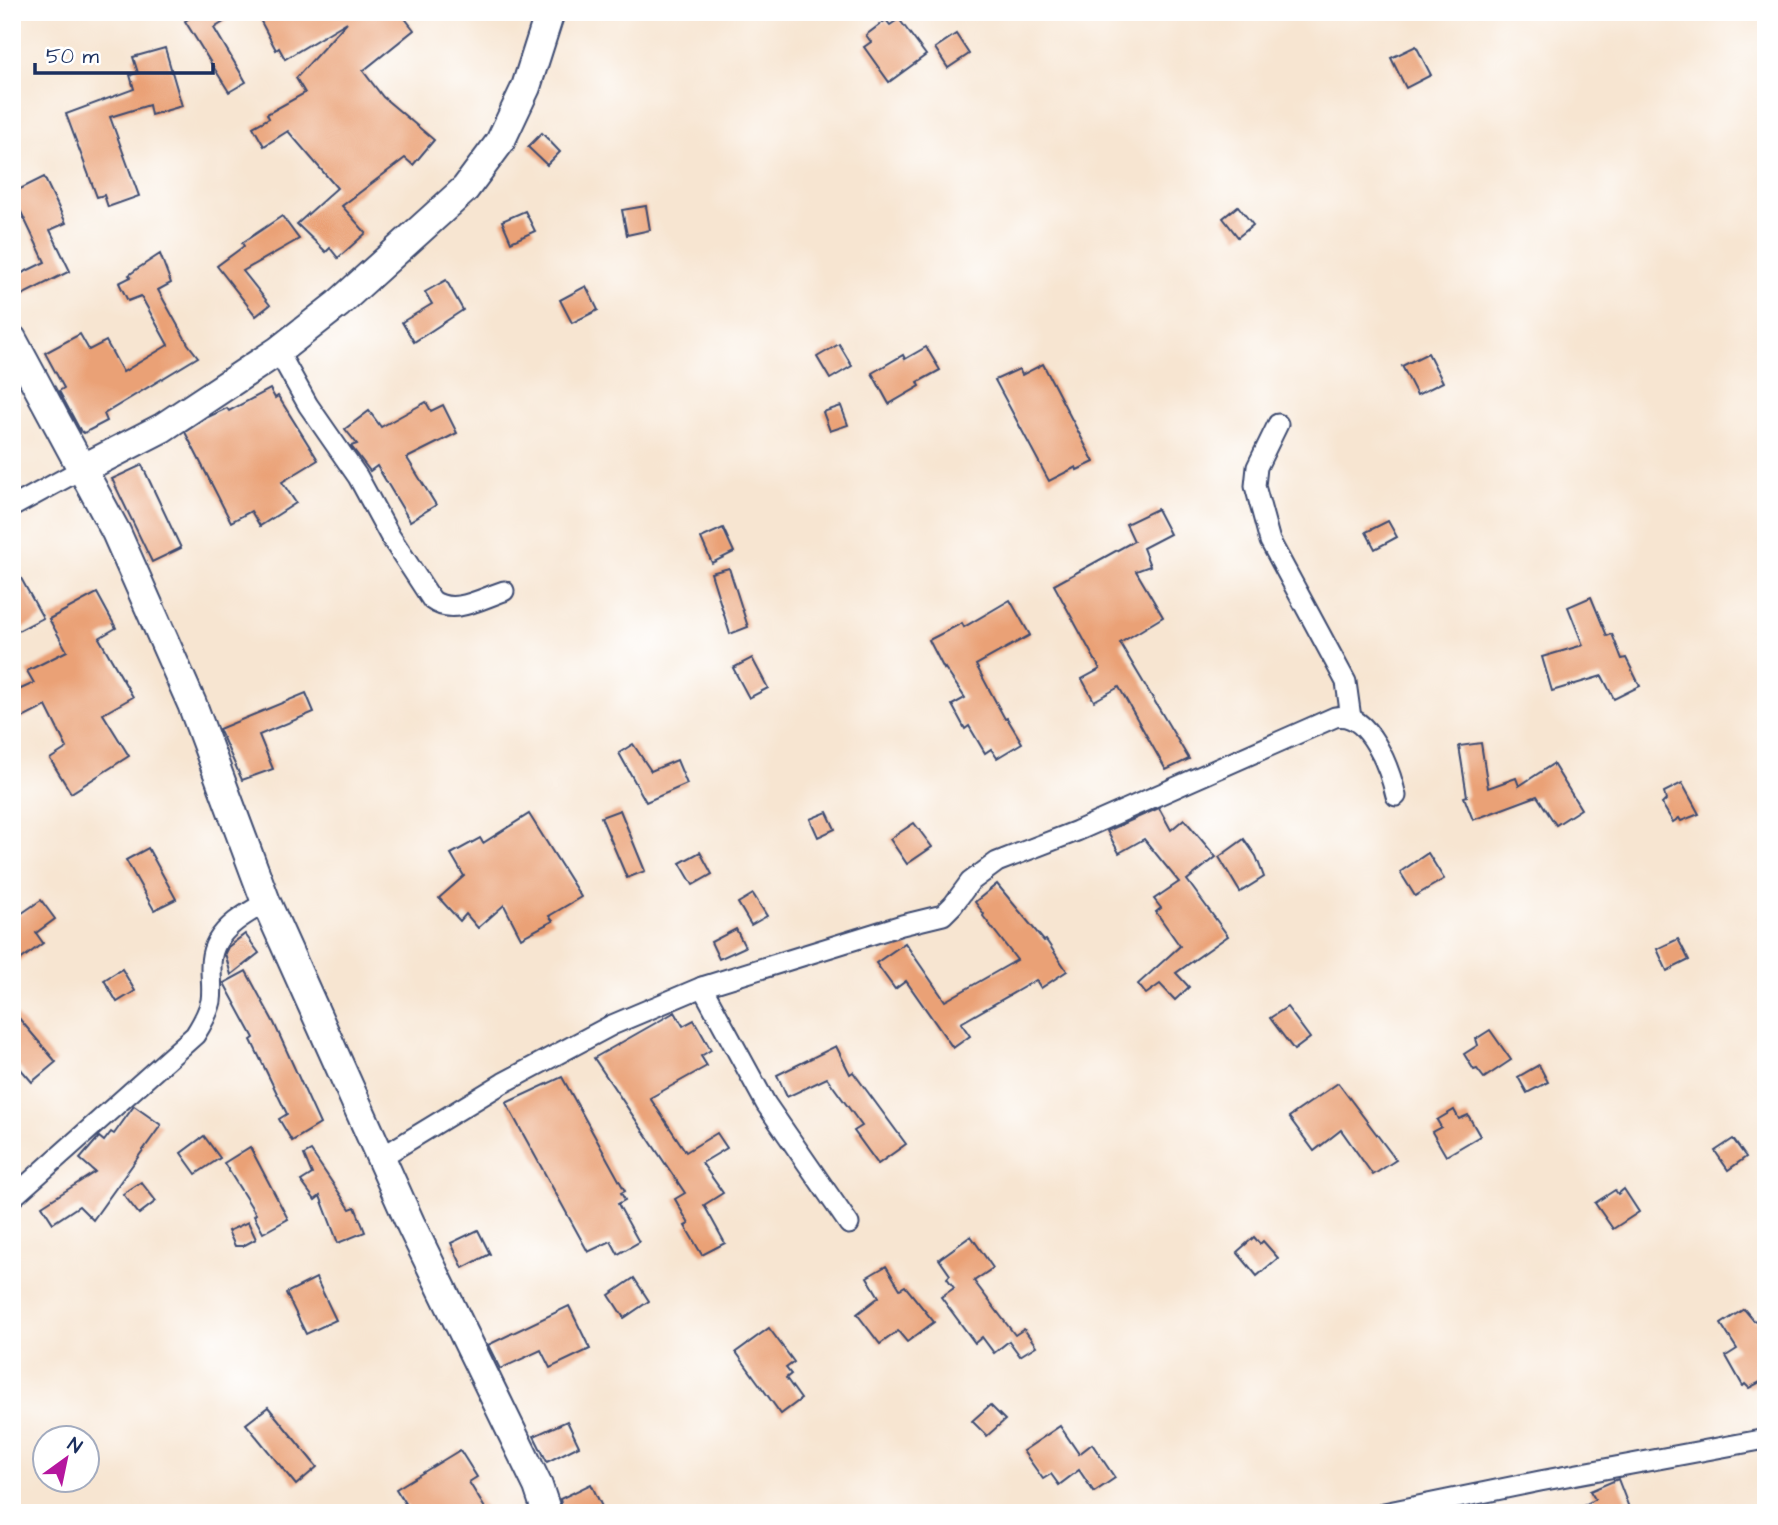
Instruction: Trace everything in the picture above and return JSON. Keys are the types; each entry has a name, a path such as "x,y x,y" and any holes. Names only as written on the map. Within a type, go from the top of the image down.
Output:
{"street":[{"path":"12,507 181,416 278,351 338,304 465,188 500,142 526,87 550,12"},
{"path":"12,339 116,532 187,693 267,902 380,1157 446,1300 538,1486 548,1513"},
{"path":"278,351 308,405 358,477 390,536 432,600 443,607 455,607 504,591"},
{"path":"1278,424 1256,467 1255,486 1270,541 1278,559 1346,682 1351,718"},
{"path":"380,1157 503,1083 612,1025 702,987 902,925 943,915 970,882 997,862 1087,827 1324,722 1342,716 1351,718 1362,726 1381,754 1396,796"},
{"path":"12,1198 195,1035 211,1002 210,966 216,943 237,919 267,902"},
{"path":"702,987 766,1104 849,1224"},
{"path":"1384,1513 1766,1439"}],"building":[{"path":"200,12 240,12 214,28 246,82 229,92 185,21"},
{"path":"256,12 400,12 414,30 363,71 383,97 434,140 413,165 405,158 342,206 366,233 338,258 330,248 326,252 297,224 337,188 288,131 264,146 253,127 269,118 267,114 305,93 296,78 347,22 285,59 279,48 276,50"},
{"path":"899,19 926,55 889,82 864,47 871,42 866,35 886,20 890,25"},
{"path":"956,34 969,54 948,68 935,48"},
{"path":"1416,46 1431,75 1406,88 1391,58"},
{"path":"165,48 182,106 151,115 149,105 110,117 139,196 108,207 104,195 97,197 66,114 134,89 130,75 138,73 133,57"},
{"path":"542,133 560,152 547,165 528,147"},
{"path":"44,177 66,223 50,230 70,271 12,300 12,278 45,262 12,193"},
{"path":"646,206 650,230 627,235 622,210"},
{"path":"1238,206 1253,225 1238,237 1223,218"},
{"path":"525,211 535,231 511,242 502,221"},
{"path":"282,216 299,239 243,271 270,305 256,316 217,266 244,246 242,243"},
{"path":"160,254 171,283 158,290 198,357 104,414 107,421 84,433 59,391 64,388 45,353 80,334 89,350 106,341 123,372 168,345 141,296 128,301 119,283"},
{"path":"446,280 463,310 414,342 402,322 432,304 425,292"},
{"path":"586,286 598,310 572,323 560,300"},
{"path":"839,344 852,366 830,379 817,357"},
{"path":"926,347 940,370 918,382 920,386 889,404 872,373 903,355 905,359"},
{"path":"1428,353 1443,382 1417,395 1402,366"},
{"path":"1043,364 1094,462 1077,470 1076,467 1049,481 995,380 1019,369 1022,375"},
{"path":"270,389 275,398 278,396 318,460 282,482 296,503 260,526 251,511 231,522 185,432 208,417 227,408 229,411"},
{"path":"426,402 431,411 443,405 457,433 407,458 436,505 410,521 377,466 370,471 351,446 357,444 345,429 369,411 381,427"},
{"path":"841,406 848,425 830,431 823,412"},
{"path":"142,465 181,548 152,562 112,479"},
{"path":"1157,509 1170,534 1143,548 1150,566 1136,571 1163,617 1120,643 1189,759 1166,770 1119,687 1094,701 1082,679 1100,669 1054,585 1134,541 1126,524"},
{"path":"1388,521 1397,537 1375,549 1366,532"},
{"path":"723,528 734,552 712,563 701,538"},
{"path":"12,562 43,618 12,634"},
{"path":"729,568 748,627 730,634 711,573"},
{"path":"97,593 116,628 99,638 133,697 103,714 129,756 71,793 50,759 67,748 46,706 19,720 12,707 12,693 34,683 27,671 67,651 49,619"},
{"path":"1591,597 1607,636 1612,634 1622,659 1626,658 1640,686 1614,699 1602,676 1552,691 1542,657 1583,645 1568,607"},
{"path":"1010,600 1030,635 976,665 1005,719 1007,718 1022,743 997,758 991,749 985,753 969,726 965,729 952,705 965,698 944,669 929,640 962,623 964,627"},
{"path":"752,658 768,688 749,698 733,668"},
{"path":"306,693 314,712 259,735 273,769 242,780 219,729"},
{"path":"1481,743 1488,788 1516,778 1519,786 1553,764 1581,809 1556,825 1537,796 1473,820 1464,797 1467,796 1459,746"},
{"path":"633,744 651,771 677,760 687,784 646,802 619,753"},
{"path":"1682,783 1699,814 1673,822 1662,804 1666,800 1664,792"},
{"path":"1159,808 1171,830 1184,819 1216,857 1187,880 1228,936 1176,973 1189,987 1175,1000 1160,984 1146,994 1138,984 1180,946 1156,912 1161,908 1154,899 1179,882 1144,839 1119,853 1107,831"},
{"path":"620,810 645,871 627,878 601,817"},
{"path":"827,812 835,829 818,837 810,819"},
{"path":"529,814 581,897 549,916 553,921 521,938 504,905 478,928 466,914 460,921 439,898 464,876 451,854 480,838 483,843"},
{"path":"914,823 932,847 907,864 890,839"},
{"path":"1244,839 1256,856 1264,877 1240,892 1219,857"},
{"path":"148,848 176,899 154,910 126,860"},
{"path":"700,852 712,874 693,885 680,863"},
{"path":"1428,853 1444,879 1415,896 1400,872"},
{"path":"997,884 1044,941 1046,940 1067,971 1041,988 1036,980 961,1023 970,1036 953,1048 906,981 895,989 876,963 905,943 945,1001 1017,960 975,902"},
{"path":"753,894 767,916 751,925 738,903"},
{"path":"41,900 55,919 36,933 43,943 12,966 12,920"},
{"path":"736,929 745,947 719,959 711,942"},
{"path":"245,934 259,953 231,975 225,953 228,947"},
{"path":"1678,939 1689,960 1667,971 1657,949"},
{"path":"122,969 135,991 117,1002 104,980"},
{"path":"246,971 274,1023 320,1124 292,1141 279,1119 287,1114 251,1040 254,1038 224,983"},
{"path":"1287,1007 1310,1038 1294,1050 1270,1018"},
{"path":"12,1010 56,1062 32,1082 12,1059"},
{"path":"675,1012 683,1026 694,1020 711,1050 701,1056 707,1066 650,1098 686,1152 717,1133 727,1148 702,1163 723,1193 704,1205 725,1243 702,1255 685,1226 689,1224 675,1199 685,1193 594,1058"},
{"path":"1490,1030 1511,1060 1484,1078 1477,1069 1474,1070 1464,1054 1478,1045 1476,1039"},
{"path":"836,1046 850,1074 853,1072 906,1144 878,1164 854,1131 862,1126 827,1078 787,1097 777,1075"},
{"path":"1539,1065 1548,1082 1527,1093 1518,1077"},
{"path":"562,1077 625,1191 621,1193 625,1200 618,1204 639,1242 618,1254 611,1241 588,1252 506,1103"},
{"path":"1338,1083 1396,1160 1373,1175 1341,1130 1314,1151 1289,1117"},
{"path":"134,1106 161,1125 93,1220 79,1206 53,1223 42,1206 95,1172 80,1159 99,1137 104,1141 111,1132 114,1134"},
{"path":"1454,1110 1459,1119 1468,1115 1480,1136 1446,1156 1432,1132 1441,1127 1437,1120"},
{"path":"204,1136 220,1158 196,1174 181,1153"},
{"path":"1733,1139 1746,1157 1728,1170 1715,1151"},
{"path":"250,1147 288,1219 263,1233 254,1216 256,1214 224,1163"},
{"path":"311,1151 350,1209 355,1207 365,1232 338,1243 320,1196 315,1200 301,1181 312,1174 304,1155"},
{"path":"141,1182 156,1201 139,1214 123,1194"},
{"path":"1624,1189 1639,1212 1613,1229 1595,1203 1615,1190 1618,1194"},
{"path":"248,1222 256,1239 243,1246 235,1246 228,1231"},
{"path":"478,1230 490,1254 463,1268 451,1243"},
{"path":"971,1236 993,1268 974,1281 1015,1335 1024,1329 1036,1346 1020,1356 1009,1341 994,1353 982,1337 975,1343 941,1297 954,1288 947,1278 950,1275 939,1259"},
{"path":"1254,1237 1260,1244 1263,1241 1278,1258 1257,1276 1237,1252"},
{"path":"886,1266 900,1289 905,1286 934,1322 907,1342 898,1331 880,1344 857,1314 879,1297 867,1277"},
{"path":"316,1278 336,1320 306,1334 286,1293"},
{"path":"634,1278 649,1301 624,1318 609,1295"},
{"path":"569,1306 590,1349 550,1368 541,1350 500,1369 488,1345"},
{"path":"1744,1309 1754,1321 1757,1320 1761,1328 1766,1326 1766,1379 1749,1388 1745,1384 1743,1386 1726,1356 1737,1349 1721,1324"},
{"path":"769,1328 794,1362 786,1368 791,1374 786,1378 801,1399 781,1414 736,1352"},
{"path":"990,1405 1005,1420 987,1436 972,1421"},
{"path":"268,1407 317,1467 296,1485 246,1424"},
{"path":"567,1421 579,1446 547,1462 534,1436"},
{"path":"1060,1426 1079,1454 1092,1444 1115,1478 1094,1492 1079,1470 1059,1485 1051,1474 1043,1479 1023,1451"},
{"path":"460,1450 477,1477 469,1482 488,1513 411,1513 396,1489"},
{"path":"1618,1479 1631,1513 1571,1513 1595,1499 1590,1491"},
{"path":"591,1484 605,1513 563,1513 560,1499"}]}
